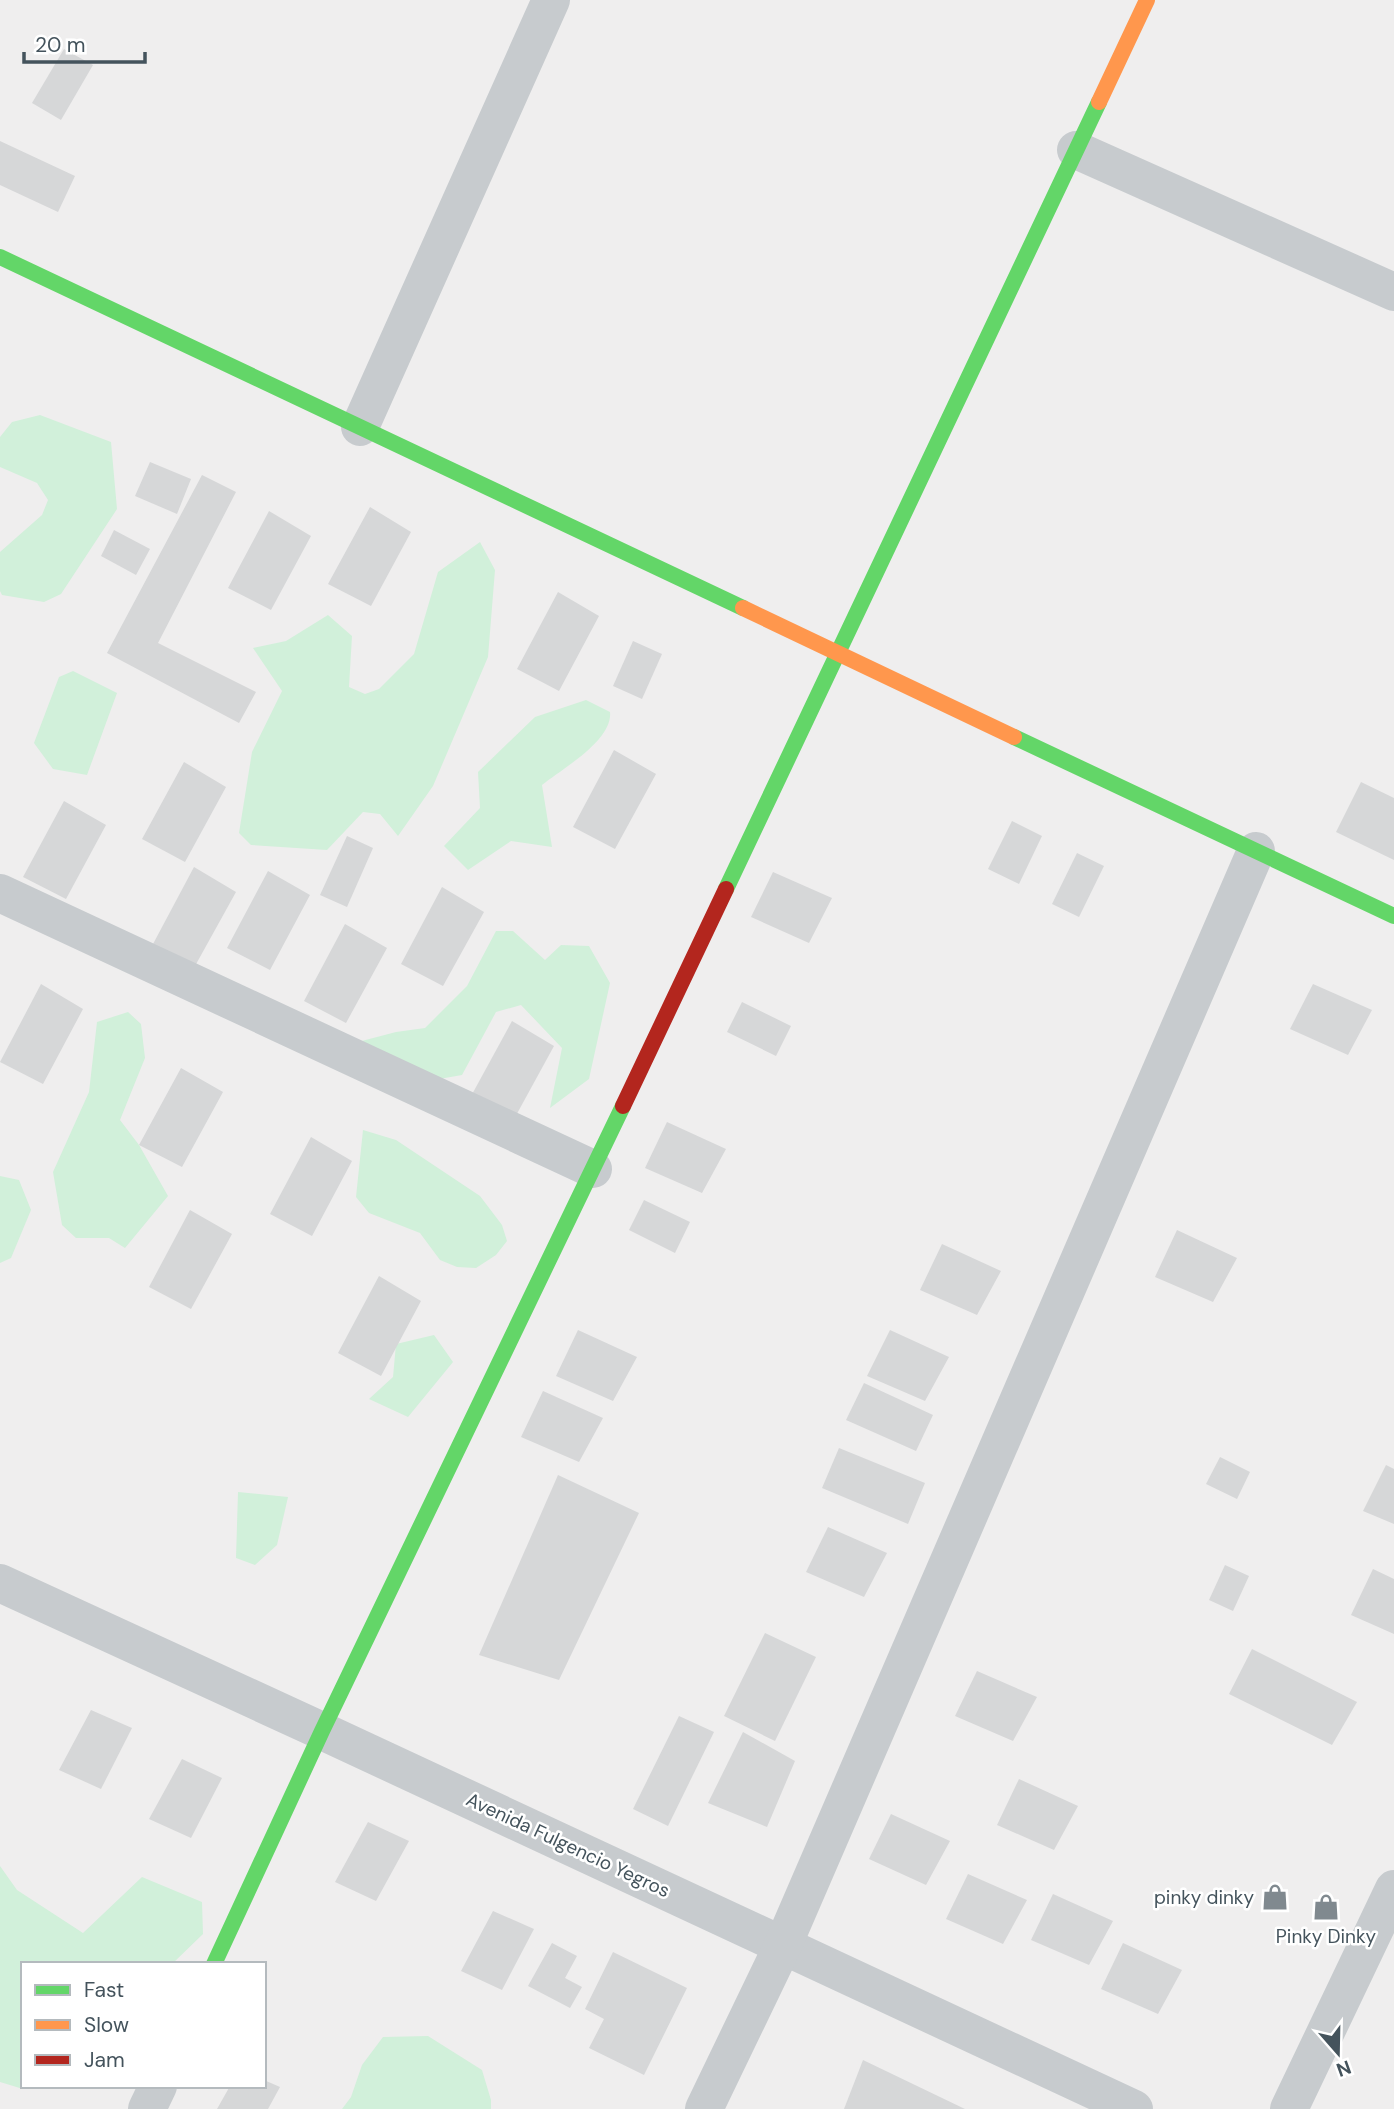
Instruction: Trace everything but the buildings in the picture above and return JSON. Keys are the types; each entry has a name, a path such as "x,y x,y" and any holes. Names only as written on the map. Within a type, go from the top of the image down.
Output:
{"street":[{"path":"360,427 551,0"},
{"path":"215,1962 322,1731 593,1169 1147,0"},
{"path":"1076,149 1394,292"},
{"path":"0,257 1394,916"},
{"path":"704,2109 783,1945 1256,851"},
{"path":"0,893 593,1169"},
{"name":"Avenida Fulgencio Yegros","path":"0,1583 1134,2109"},
{"path":"1289,2109 1394,1889"},
{"path":"147,2109 157,2088"}],"green space":[{"path":"40,415 111,442 117,509 61,594 44,602 2,595 0,591 0,552 42,515 48,500 37,483 0,467 0,437 12,422"},
{"path":"480,542 495,570 488,657 433,786 398,836 380,814 363,812 327,850 251,845 239,833 252,752 282,691 253,648 286,641 328,615 352,636 349,687 365,694 379,689 414,654 438,572"},
{"path":"73,671 117,693 87,775 53,769 34,743 59,677"},
{"path":"586,700 610,712 609,723 585,753 542,785 552,847 511,841 468,870 444,846 480,808 478,772 535,717"},
{"path":"496,931 513,931 545,960 561,945 589,946 610,983 589,1079 550,1108 562,1048 521,1005 496,1012 462,1075 411,1084 354,1043 425,1028 467,986"},
{"path":"128,1012 141,1024 145,1058 120,1120 139,1145 168,1196 125,1248 109,1238 76,1238 62,1225 53,1172 89,1092 97,1022"},
{"path":"363,1130 396,1140 480,1196 502,1225 507,1241 496,1255 476,1268 457,1267 440,1260 420,1233 369,1213 356,1197"},
{"path":"0,1176 19,1180 31,1210 11,1258 0,1263"},
{"path":"434,1335 453,1362 408,1417 369,1399 393,1377 396,1344"},
{"path":"238,1492 288,1497 277,1545 255,1565 236,1558"},
{"path":"0,1866 17,1890 83,1933 142,1877 202,1902 203,1934 174,1962 21,1962 23,2089 0,2082"},
{"path":"428,2036 482,2070 491,2109 342,2109 351,2097 362,2065 383,2037"}],"traffic: fast":[{"path":"726,889 1099,102"},
{"path":"0,257 743,608"},
{"path":"1014,737 1394,916"},
{"path":"215,1962 322,1731 623,1106"}],"traffic: slow":[{"path":"1099,102 1147,0"},
{"path":"743,608 1014,737"}],"traffic: jam":[{"path":"623,1106 726,889"}],"place":[{"name":"pinky dinky","path":"1275,1897"},
{"name":"Pinky Dinky","path":"1326,1907"}]}
